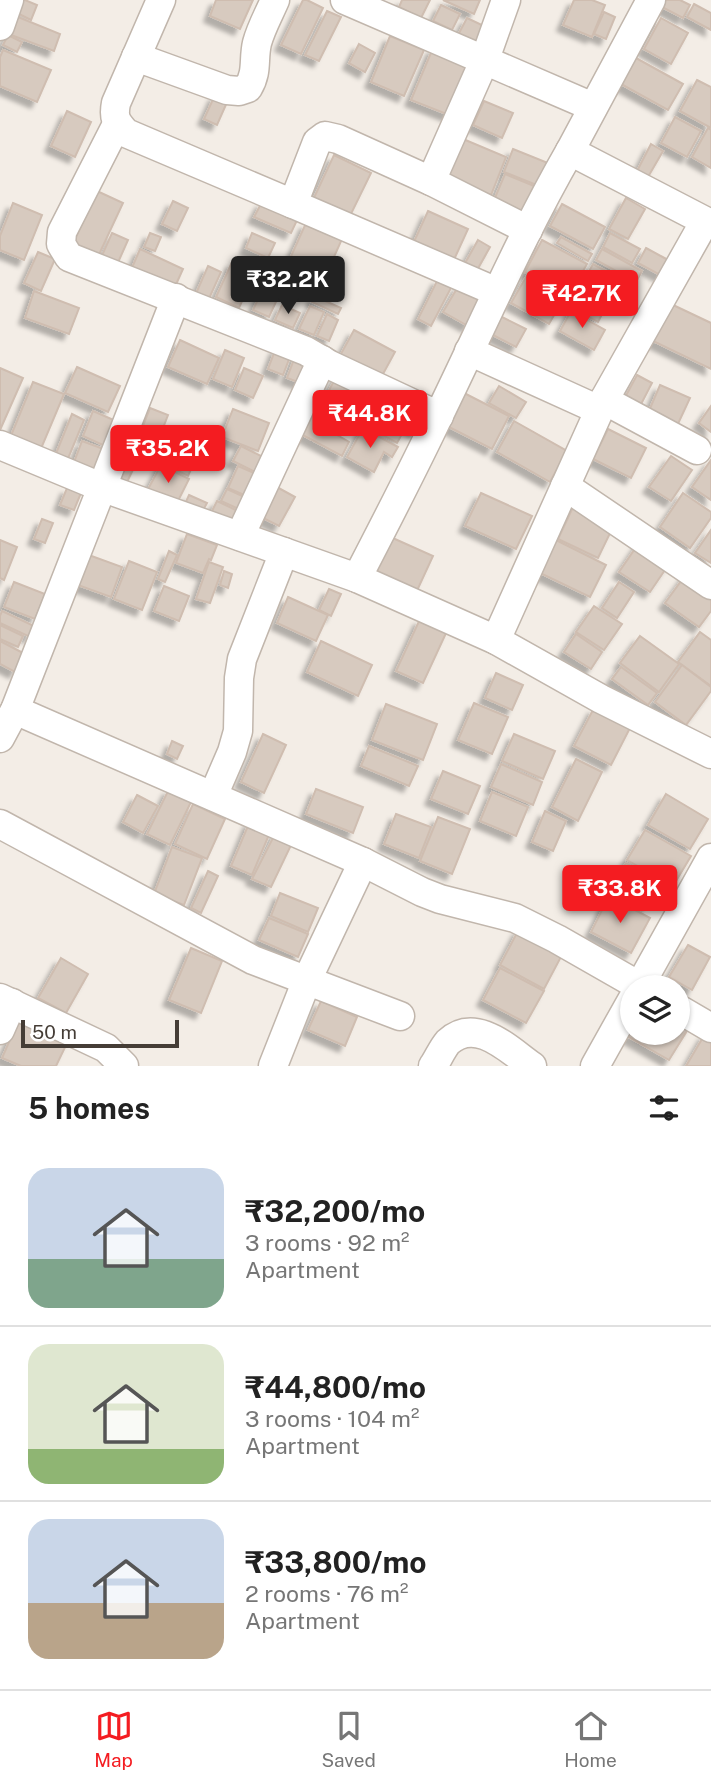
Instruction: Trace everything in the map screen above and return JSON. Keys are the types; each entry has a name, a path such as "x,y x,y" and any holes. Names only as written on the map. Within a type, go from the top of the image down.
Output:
{"street":[{"path":"0,26 9,0"},
{"path":"160,0 116,103 114,113 117,124 126,133 497,292"},
{"path":"136,57 227,90 239,91 248,88 254,77 259,36 275,0"},
{"path":"345,0 593,107"},
{"path":"431,181 485,59 506,0"},
{"path":"358,578 497,292 593,107 642,2"},
{"path":"117,124 62,232 61,244 69,257 306,351 439,416"},
{"path":"293,204 317,142 325,136 338,138 431,181 528,230"},
{"path":"496,640 601,405 709,217 570,151"},
{"path":"0,738 15,710 176,298"},
{"path":"469,351 601,405 697,450"},
{"path":"240,536 322,360"},
{"path":"0,445 101,486 358,578 496,640 601,699 711,754"},
{"path":"565,486 711,585"},
{"path":"213,796 238,731 242,659 284,552"},
{"path":"15,710 363,862 440,899 515,918 557,939 620,979"},
{"path":"0,824 253,960 400,1016"},
{"path":"646,975 711,858"},
{"path":"273,1066 307,980 363,862"},
{"path":"0,1030 6,1001 106,1048 124,1066"},
{"path":"690,1016 711,1028"},
{"path":"595,1066 620,1022"},
{"path":"433,1066 449,1042 461,1035 477,1032 487,1034 532,1066"}],"building":[{"path":"21,0 37,5 31,20 15,12"},
{"path":"216,0 253,0 240,29 210,16"},
{"path":"303,0 323,8 301,54 281,45"},
{"path":"402,0 430,0 421,18 399,7"},
{"path":"443,0 480,0 474,14"},
{"path":"574,0 592,0 605,5 592,37 563,25"},
{"path":"663,0 680,0 690,5 683,18 660,6"},
{"path":"694,4 711,13 711,30 687,17"},
{"path":"441,5 460,14 452,30 433,21"},
{"path":"327,11 341,17 319,61 305,55"},
{"path":"604,12 615,17 606,39 594,34"},
{"path":"18,17 60,34 54,51 11,35"},
{"path":"467,18 486,27 478,45 458,35"},
{"path":"661,18 688,33 671,64 644,49"},
{"path":"8,35 22,42 17,52 3,45"},
{"path":"390,36 424,50 404,96 371,82"},
{"path":"359,44 375,53 365,72 349,63"},
{"path":"433,48 471,64 449,115 411,100"},
{"path":"3,50 51,70 37,102 0,86 0,57"},
{"path":"636,58 683,84 668,110 621,84"},
{"path":"697,80 711,87 711,128 680,111"},
{"path":"215,95 228,100 217,125 204,119"},
{"path":"484,101 513,113 502,138 473,125"},
{"path":"67,111 91,122 75,157 51,146"},
{"path":"675,117 701,131 687,157 661,143"},
{"path":"708,128 711,130 711,168 692,157"},
{"path":"463,139 506,157 491,195 448,177"},
{"path":"651,144 663,151 648,177 637,171"},
{"path":"513,149 548,163 539,186 504,172"},
{"path":"334,155 371,173 348,220 312,202"},
{"path":"505,174 539,188 528,215 494,200"},
{"path":"97,191 123,203 95,263 69,252"},
{"path":"626,198 645,209 628,239 609,229"},
{"path":"173,201 188,208 177,231 162,224"},
{"path":"262,202 298,218 291,233 254,217"},
{"path":"13,203 42,215 24,260 0,250 0,236"},
{"path":"562,204 605,227 593,249 550,226"},
{"path":"428,211 468,229 452,264 412,246"},
{"path":"306,223 342,239 324,279 288,263"},
{"path":"112,233 128,240 116,267 100,260"},
{"path":"150,233 161,237 155,251 144,247"},
{"path":"252,233 275,243 268,258 246,248"},
{"path":"610,233 640,249 632,263 603,247"},
{"path":"561,237 592,254 588,261 557,243"},
{"path":"478,240 490,247 476,272 464,265"},
{"path":"542,240 587,264 569,296 525,272"},
{"path":"646,248 670,261 662,276 638,263"},
{"path":"140,249 183,269 174,289 131,270"},
{"path":"602,249 642,271 636,282 596,260"},
{"path":"38,252 55,259 41,291 24,283"},
{"path":"232,262 255,272 239,308 216,297"},
{"path":"593,264 617,277 607,295 583,282"},
{"path":"208,266 221,272 207,303 194,298"},
{"path":"271,272 286,280 269,317 253,310"},
{"path":"526,277 564,298 549,324 511,303"},
{"path":"438,279 452,286 431,326 418,319"},
{"path":"459,285 483,299 468,326 443,312"},
{"path":"583,287 609,301 598,322 571,308"},
{"path":"34,291 79,308 69,334 25,318"},
{"path":"314,296 341,308 338,314 312,302"},
{"path":"671,304 711,323 711,369 653,341"},
{"path":"282,305 300,313 293,328 275,320"},
{"path":"310,306 324,312 314,335 299,329"},
{"path":"571,311 605,330 594,350 560,331"},
{"path":"327,314 338,320 329,341 317,336"},
{"path":"498,315 526,329 516,347 489,333"},
{"path":"354,330 395,352 377,385 336,363"},
{"path":"180,340 219,358 207,384 168,367"},
{"path":"276,348 291,354 283,375 268,369"},
{"path":"225,350 244,358 232,387 213,379"},
{"path":"296,354 315,361 306,385 287,378"},
{"path":"77,367 120,386 108,412 65,393"},
{"path":"0,368 23,378 0,430"},
{"path":"244,368 263,376 253,398 235,390"},
{"path":"338,374 375,395 367,410 329,390"},
{"path":"637,375 652,383 638,410 622,403"},
{"path":"33,382 64,394 40,451 10,438"},
{"path":"660,385 690,398 677,426 648,413"},
{"path":"499,386 526,402 516,418 489,403"},
{"path":"464,393 509,416 492,449 447,426"},
{"path":"314,397 341,412 330,431 349,442 342,456 295,431"},
{"path":"382,397 424,420 416,432 406,427 397,443 366,426"},
{"path":"711,406 711,432 699,423"},
{"path":"150,408 168,415 161,433 143,426"},
{"path":"233,409 269,423 258,451 222,437"},
{"path":"93,411 116,421 105,446 83,436"},
{"path":"72,414 84,420 67,461 55,456"},
{"path":"514,421 567,451 550,482 497,452"},
{"path":"363,428 398,447 392,457 384,452 374,472 347,457"},
{"path":"608,429 646,448 631,478 593,459"},
{"path":"82,441 109,451 99,475 73,465"},
{"path":"173,442 198,454 188,476 162,463"},
{"path":"131,445 142,451 127,482 116,476"},
{"path":"241,446 263,457 255,472 233,461"},
{"path":"671,456 692,470 671,501 649,487"},
{"path":"711,460 711,500 692,487"},
{"path":"161,465 189,479 176,505 147,491"},
{"path":"238,466 261,476 251,498 228,488"},
{"path":"275,486 295,497 279,526 259,516"},
{"path":"67,488 81,493 74,510 60,505"},
{"path":"227,489 249,499 243,511 221,501"},
{"path":"481,493 532,516 516,549 465,526"},
{"path":"683,493 711,512 711,518 690,548 660,527"},
{"path":"189,495 207,503 201,514 184,506"},
{"path":"217,501 242,513 235,527 210,515"},
{"path":"574,505 614,525 598,558 558,539"},
{"path":"42,519 53,523 45,543 34,539"},
{"path":"711,530 711,563 695,553"},
{"path":"187,534 217,545 203,573 176,563"},
{"path":"386,535 433,556 415,595 368,573"},
{"path":"554,539 606,565 590,597 538,572"},
{"path":"0,540 17,547 4,580 0,578"},
{"path":"639,543 669,564 650,592 619,572"},
{"path":"169,551 177,555 165,582 158,579"},
{"path":"86,554 122,567 111,597 75,584"},
{"path":"129,561 157,572 142,610 114,599"},
{"path":"209,562 223,567 210,603 196,599"},
{"path":"224,571 232,574 228,588 220,585"},
{"path":"687,573 711,590 711,611 699,627 665,603"},
{"path":"14,582 45,594 35,619 4,607"},
{"path":"619,582 634,592 617,618 602,608"},
{"path":"164,586 189,596 179,621 154,611"},
{"path":"329,589 341,594 331,616 319,610"},
{"path":"288,597 328,615 316,641 277,623"},
{"path":"594,606 622,624 604,650 576,632"},
{"path":"2,611 34,626 30,637 0,623"},
{"path":"420,619 447,631 423,683 396,671"},
{"path":"0,625 23,636 18,647 0,639"},
{"path":"700,632 711,640 711,686 678,662"},
{"path":"576,634 602,652 591,669 564,652"},
{"path":"640,636 679,664 659,692 620,663"},
{"path":"0,641 25,654 15,672 0,664"},
{"path":"321,641 372,665 358,696 307,672"},
{"path":"682,665 711,687 711,691 686,725 655,702"},
{"path":"621,667 657,693 648,705 612,679"},
{"path":"496,673 523,685 512,710 485,698"},
{"path":"474,703 508,717 492,754 458,740"},
{"path":"386,704 437,724 423,760 372,740"},
{"path":"594,708 631,726 611,765 574,746"},
{"path":"263,734 286,745 264,793 241,782"},
{"path":"514,734 555,751 543,779 502,761"},
{"path":"172,741 183,746 177,759 167,754"},
{"path":"369,746 418,766 409,786 361,766"},
{"path":"576,759 602,772 578,821 552,807"},
{"path":"501,764 542,782 533,805 491,787"},
{"path":"443,771 480,786 468,814 431,799"},
{"path":"169,789 192,800 170,845 147,834"},
{"path":"316,789 363,807 353,833 306,814"},
{"path":"492,792 528,807 516,836 480,821"},
{"path":"666,794 708,819 690,849 648,825"},
{"path":"137,795 158,806 143,833 123,822"},
{"path":"193,804 225,819 207,859 175,844"},
{"path":"545,811 566,821 553,851 532,842"},
{"path":"396,814 431,827 419,858 384,844"},
{"path":"438,817 470,829 452,874 420,861"},
{"path":"250,821 271,830 252,875 231,866"},
{"path":"645,830 691,856 673,886 627,860"},
{"path":"276,832 293,841 271,887 252,879"},
{"path":"172,847 202,858 184,905 154,894"},
{"path":"626,863 660,882 644,910 610,891"},
{"path":"208,871 218,876 201,913 191,908"},
{"path":"280,893 318,908 308,932 271,916"},
{"path":"609,896 650,918 631,953 591,932"},
{"path":"269,918 308,934 298,957 259,940"},
{"path":"519,929 563,953 544,989 500,965"},
{"path":"688,945 710,957 692,990 690,975 670,975"},
{"path":"191,948 222,961 201,1013 169,1000"},
{"path":"61,958 88,974 66,1013 38,998"},
{"path":"500,968 544,991 526,1023 483,1000"},
{"path":"321,1001 357,1017 345,1046 308,1030"},
{"path":"20,1017 69,1039 56,1066 21,1066 2,1058"},
{"path":"705,1034 711,1038 711,1066 686,1066"},
{"path":"643,1045 678,1045 669,1060"}]}
